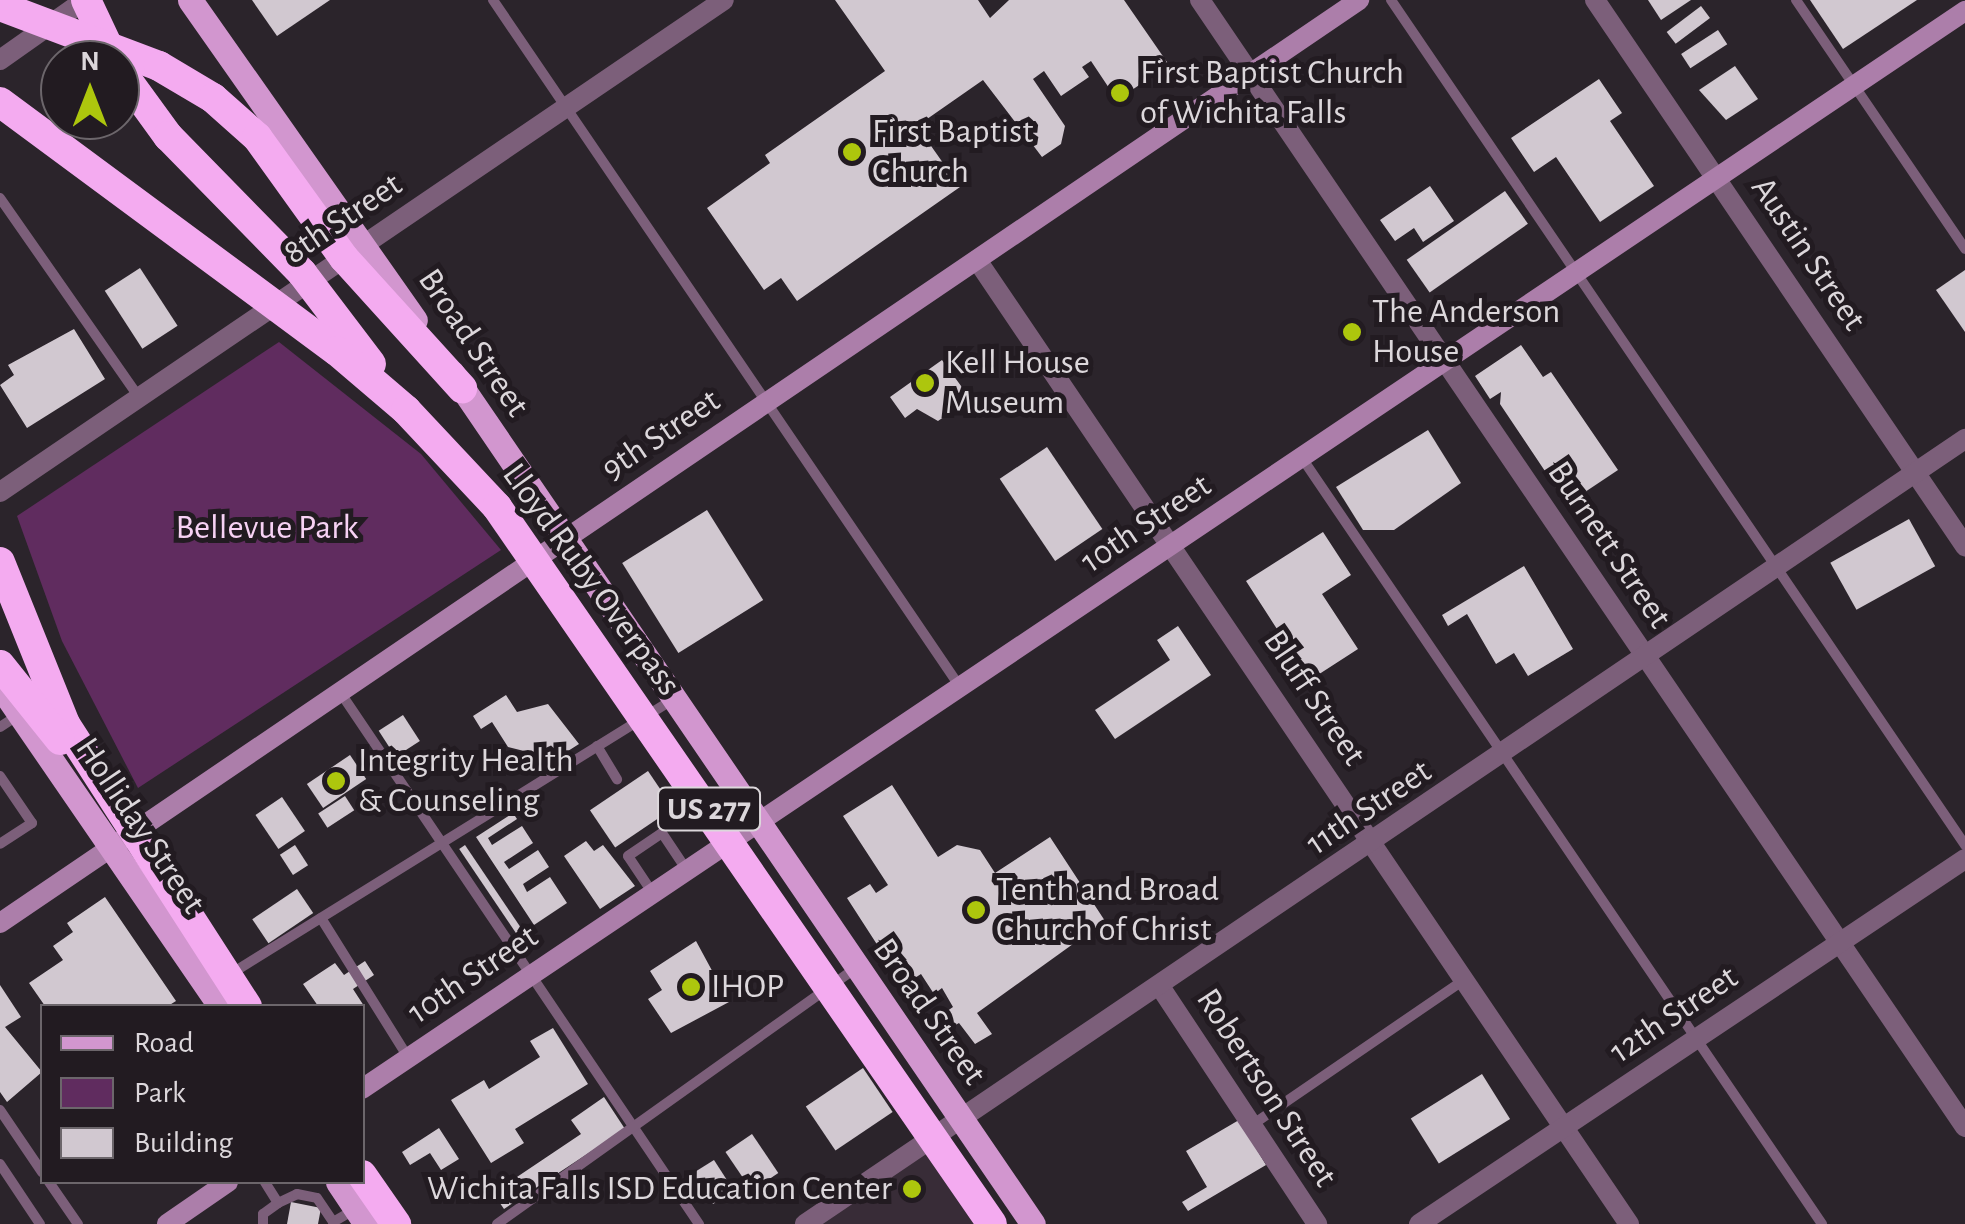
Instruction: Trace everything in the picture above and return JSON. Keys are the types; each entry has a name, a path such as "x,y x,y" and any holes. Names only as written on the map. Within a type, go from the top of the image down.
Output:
{"highway":[{"path":"86,0 105,40"},
{"path":"0,6 158,66 213,98 257,138 462,388"},
{"path":"140,98 168,136 302,273 406,410"},
{"name":"Lloyd Ruby Overpass","path":"0,102 406,410 497,507 559,590 992,1224"},
{"path":"0,562 65,724 109,801 246,1004"},
{"path":"0,665 109,801"},
{"path":"365,1180 396,1224"}],"main road":[{"path":"190,0 353,251"},
{"name":"Broad Street","path":"462,388 563,542 1033,1224"},
{"name":"Holliday Street","path":"0,686 10,720 114,845 214,998"},
{"path":"338,1184 344,1220"}],"street":[{"path":"0,60 86,0"},
{"name":"8th Street","path":"0,492 724,0"},
{"name":"Burnett Street","path":"1200,0 1965,1127"},
{"name":"9th Street","path":"0,923 1358,0"},
{"name":"Austin Street","path":"1595,0 1965,546"},
{"name":"10th Street","path":"365,1088 1965,12"},
{"name":"Bluff Street","path":"977,260 1630,1224"},
{"name":"11th Street","path":"805,1224 1648,660 1965,438"},
{"name":"12th Street","path":"1420,1224 1965,859"},
{"name":"Robertson Street","path":"1161,988 1317,1224"},
{"path":"167,1224 225,1184"}],"lane":[{"path":"492,0 960,687"},
{"path":"1391,0 1965,845"},
{"path":"1796,0 1965,249"},
{"path":"0,198 139,397"},
{"path":"1302,458 1822,1224"},
{"path":"340,692 699,1224"},
{"path":"214,998 321,918 672,700"},
{"path":"597,746 617,779"},
{"path":"0,776 32,823 0,844"},
{"path":"652,892 628,856 662,833 686,869"},
{"path":"321,918 409,1058"},
{"path":"497,1224 856,968"},
{"path":"1252,1125 1464,980"},
{"path":"0,1110 4,1123 40,1169"},
{"path":"0,1164 40,1224"},
{"path":"50,1184 78,1224"},
{"path":"265,1184 278,1203"},
{"path":"263,1224 263,1214 297,1194 317,1198 344,1220"}],"shaded area":[{"name":"Wichita Falls ISD Education Center","path":"926,1153 974,1224 821,1224"}],"green space":[{"name":"Bellevue Park","path":"279,342 421,454 501,550 138,788 62,641 17,516"}],"building":[{"path":"252,0 330,0 277,36"},
{"name":"First Baptist Church","path":"835,0 978,0 990,18 1009,0 1124,0 1169,65 1117,100 1091,61 1082,67 1089,77 1061,96 1044,71 1033,79 1065,126 1061,144 1042,157 983,80 917,126 960,187 797,301 781,278 764,290 707,208 770,163 765,155 885,71"},
{"path":"1648,0 1691,0 1661,20"},
{"path":"1810,0 1917,0 1843,49"},
{"path":"1701,6 1710,18 1676,44 1667,32"},
{"path":"1718,30 1727,44 1690,68 1681,54"},
{"path":"1735,66 1758,99 1726,120 1699,90"},
{"path":"1599,79 1622,113 1610,121 1654,186 1600,222 1556,157 1534,172 1511,138"},
{"path":"1430,186 1454,221 1423,242 1414,228 1395,241 1380,220"},
{"path":"1505,191 1528,224 1430,293 1407,260"},
{"path":"140,268 178,326 142,349 105,291"},
{"path":"1965,270 1965,332 1936,290"},
{"path":"74,329 105,379 27,428 0,385 14,375 8,365"},
{"path":"1521,345 1543,377 1551,372 1618,470 1567,504 1500,404 1501,392 1490,399 1475,376"},
{"path":"942,360 964,390 955,396 961,405 938,421 917,409 905,418 890,397"},
{"path":"1428,430 1461,483 1394,530 1363,530 1336,487"},
{"path":"1047,447 1102,529 1055,561 1000,479"},
{"path":"707,510 763,600 678,653 622,563"},
{"path":"1909,519 1935,566 1856,610 1830,563"},
{"path":"1323,532 1351,575 1322,594 1358,649 1310,680 1246,581"},
{"path":"1524,566 1573,649 1528,676 1514,653 1496,664 1467,614 1448,626 1442,615"},
{"path":"1178,626 1211,675 1115,739 1095,710 1170,660 1157,640"},
{"path":"506,695 517,712 548,704 579,744 557,758 543,746 532,753 508,747 492,722 481,729 473,716"},
{"path":"403,715 420,741 396,757 379,731"},
{"name":"Integrity Health & Counseling","path":"350,755 366,779 323,808 307,784"},
{"path":"648,771 673,808 615,847 590,810"},
{"name":"Tenth and Broad Church of Christ","path":"892,785 938,857 957,845 980,850 995,873 1050,837 1105,921 977,1013 992,1034 975,1044 959,1023 943,1032 934,1020 953,1007 942,988 934,994 921,974 907,983 887,952 894,948 889,939 878,946 847,898 870,884 876,893 888,885 843,816"},
{"path":"345,796 354,810 327,828 318,813"},
{"path":"282,797 305,831 278,849 255,815"},
{"path":"513,813 517,819 488,838 492,845 522,826 533,843 504,862 509,869 538,850 549,867 523,884 527,892 550,877 567,903 534,925 476,837"},
{"path":"586,841 594,851 603,845 635,886 600,909 564,856"},
{"path":"295,845 308,865 293,875 280,855"},
{"path":"465,845 522,930 516,933 459,849"},
{"path":"297,889 313,913 268,943 252,919"},
{"path":"105,897 176,1001 44,1004 29,983 63,960 53,946 73,932 67,923"},
{"name":"IHOP","path":"696,941 729,1002 671,1033 648,999 662,990 650,971"},
{"path":"365,961 374,975 353,989 363,1004 317,1004 303,984 335,963 344,975"},
{"path":"0,985 21,1017 5,1027 40,1074 7,1102 0,1092"},
{"path":"553,1028 588,1084 515,1129 524,1143 491,1163 451,1100 484,1080 489,1089 540,1057 530,1041"},
{"path":"863,1068 893,1112 835,1151 806,1107"},
{"path":"1482,1074 1510,1119 1439,1163 1411,1119"},
{"path":"604,1097 625,1129 504,1209 493,1193 581,1134 571,1120"},
{"path":"1239,1120 1266,1165 1188,1211 1182,1202 1207,1187 1186,1151"},
{"path":"439,1128 459,1159 441,1170 430,1153 410,1165 402,1152"},
{"path":"752,1134 778,1173 752,1191 725,1152"},
{"path":"714,1160 734,1191 713,1204 690,1175"},
{"path":"291,1202 321,1208 318,1224 287,1224"}],"place":[{"name":"First Baptist Church of Wichita Falls","path":"1120,93"},
{"name":"First Baptist Church","path":"852,152"},
{"name":"The Anderson House","path":"1352,332"},
{"name":"Kell House Museum","path":"925,383"},
{"name":"Integrity Health & Counseling","path":"336,781"},
{"name":"Tenth and Broad Church of Christ","path":"976,910"},
{"name":"IHOP","path":"691,987"},
{"name":"Wichita Falls ISD Education Center","path":"912,1189"}]}
